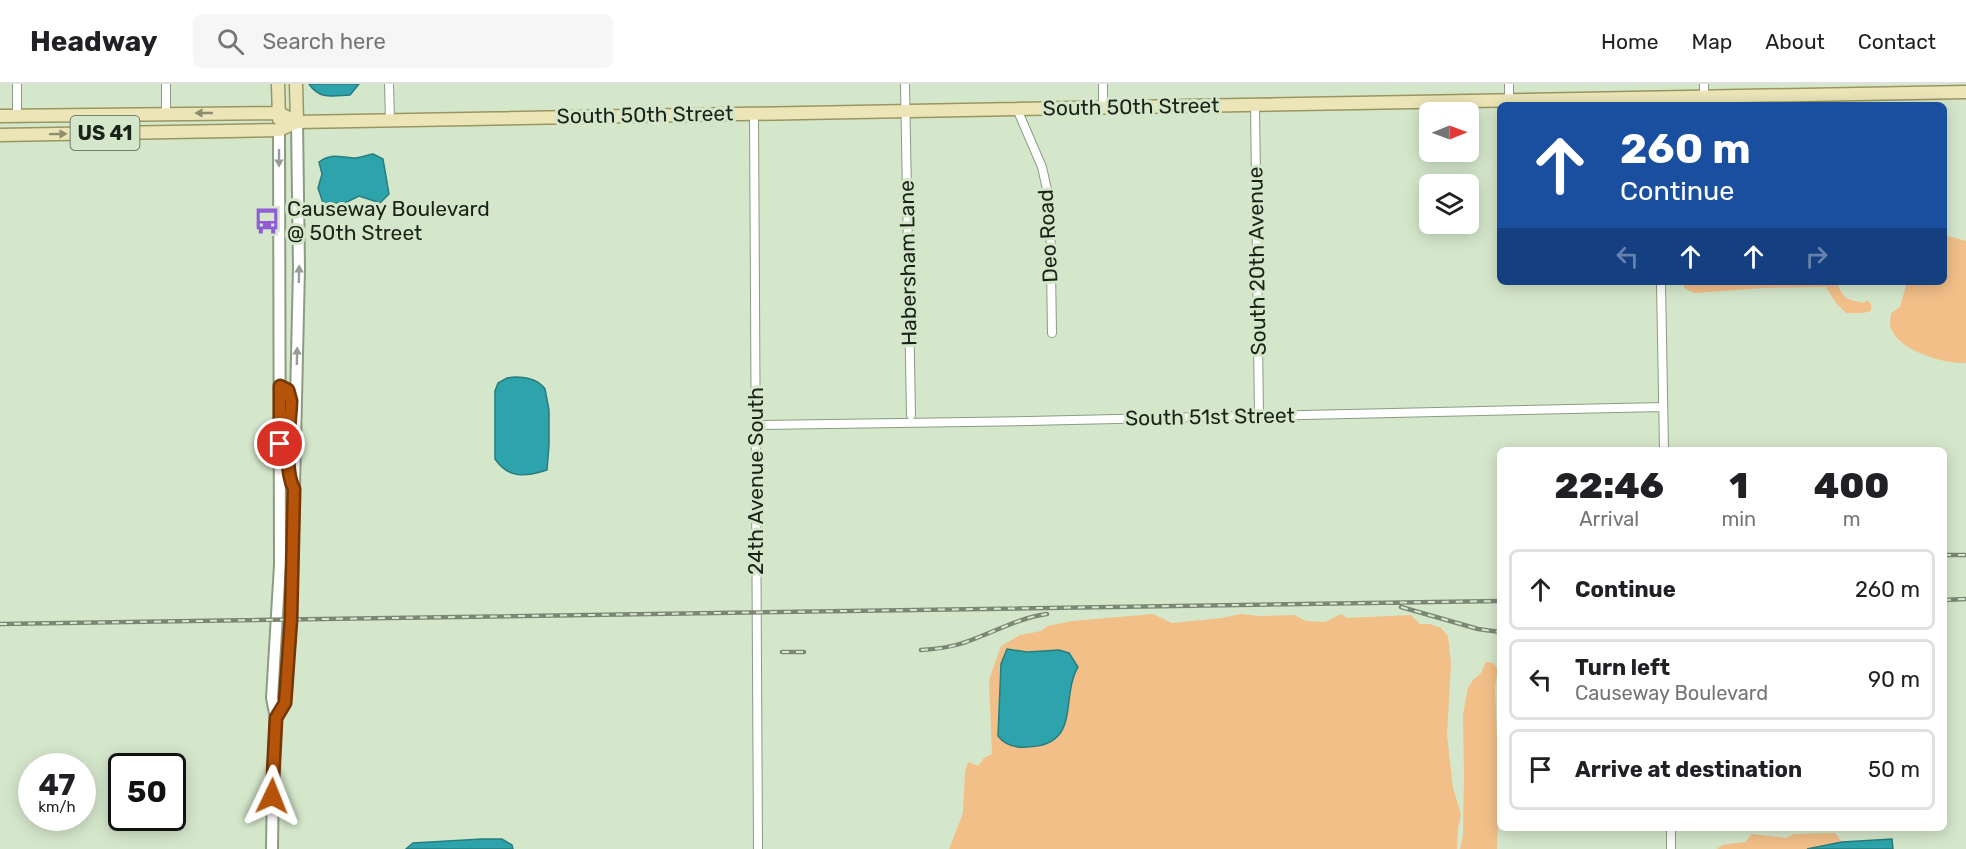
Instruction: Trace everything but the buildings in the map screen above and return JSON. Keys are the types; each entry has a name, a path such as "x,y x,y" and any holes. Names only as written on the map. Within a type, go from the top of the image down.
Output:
{"main road":[{"path":"272,849 276,718 272,698 280,565 278,84"},
{"path":"276,718 285,703 291,619 300,268 296,84"},
{"name":"South 50th Street","path":"0,135 279,130 297,122 390,120 1509,100 1658,101 1704,90 1823,89 1966,92"},
{"name":"South 50th Street","path":"0,116 279,113 297,122"},
{"path":"280,386 288,390 291,401 289,470 290,482 294,489"}],"street":[{"path":"17,84 17,116"},
{"path":"166,84 166,114"},
{"path":"389,84 390,120"},
{"name":"Habersham Lane","path":"905,84 911,415"},
{"path":"1103,84 1103,107"},
{"path":"1509,84 1509,100"},
{"name":"South 20th Avenue","path":"1255,105 1259,416"},
{"name":"Deo Road","path":"1017,109 1042,167 1050,203 1052,333"},
{"name":"24th Avenue South","path":"754,114 758,849"},
{"path":"1661,285 1664,447"},
{"name":"South 51st Street","path":"756,425 1663,407"},
{"path":"1671,831 1671,849"}],"shaded area":[{"path":"1947,236 1966,241 1966,363 1935,358 1903,343 1895,336 1890,326 1891,313 1900,307 1906,285 1947,285"},
{"path":"1684,285 1838,285 1846,298 1864,303 1867,300 1871,304 1871,311 1846,313 1836,303 1826,287 1763,288 1694,293 1684,288"},
{"path":"1153,614 1172,623 1240,614 1294,615 1306,621 1325,622 1341,614 1347,618 1411,615 1420,624 1430,624 1441,628 1448,636 1451,664 1447,735 1453,788 1461,815 1457,849 949,849 963,813 965,771 968,762 978,766 984,758 992,754 989,680 1001,646 1020,635 1041,631 1048,626 1072,621"},
{"path":"1486,662 1493,663 1497,667 1495,688 1497,849 1460,849 1463,835 1463,714 1468,688 1481,673"},
{"path":"1835,833 1842,842 1807,849 1717,849 1722,845 1745,842 1752,834 1786,838 1794,834"}],"water":[{"path":"309,84 359,84 350,95 332,96 318,93"},
{"path":"373,154 383,159 389,194 380,203 359,196 345,203 323,203 318,188 322,174 319,162 331,157 356,158"},
{"path":"515,377 532,379 539,383 545,389 549,410 547,470 525,475 506,470 495,459 495,391 498,383"},
{"path":"1007,649 1027,652 1059,650 1069,653 1078,667 1073,679 1063,729 1056,738 1044,745 1014,746 1007,744 998,736 1001,664"},
{"path":"502,839 512,845 513,849 406,849 413,843"},
{"path":"1892,839 1893,849 1807,849 1842,842"}],"railway":[{"path":"1947,555 1966,555"},
{"path":"1947,600 1966,599"},
{"path":"0,624 1497,601"},
{"path":"1401,607 1478,629 1497,632"},
{"path":"921,650 958,645 1015,623 1047,614"},
{"path":"782,652 804,652"}],"place":[{"name":"Causeway Boulevard @ 50th Street","path":"267,221"}],"route":[{"path":"272,796 276,718 285,703 291,619 294,489 290,482 289,470 290,393 285,387 280,386 280,444"}]}
